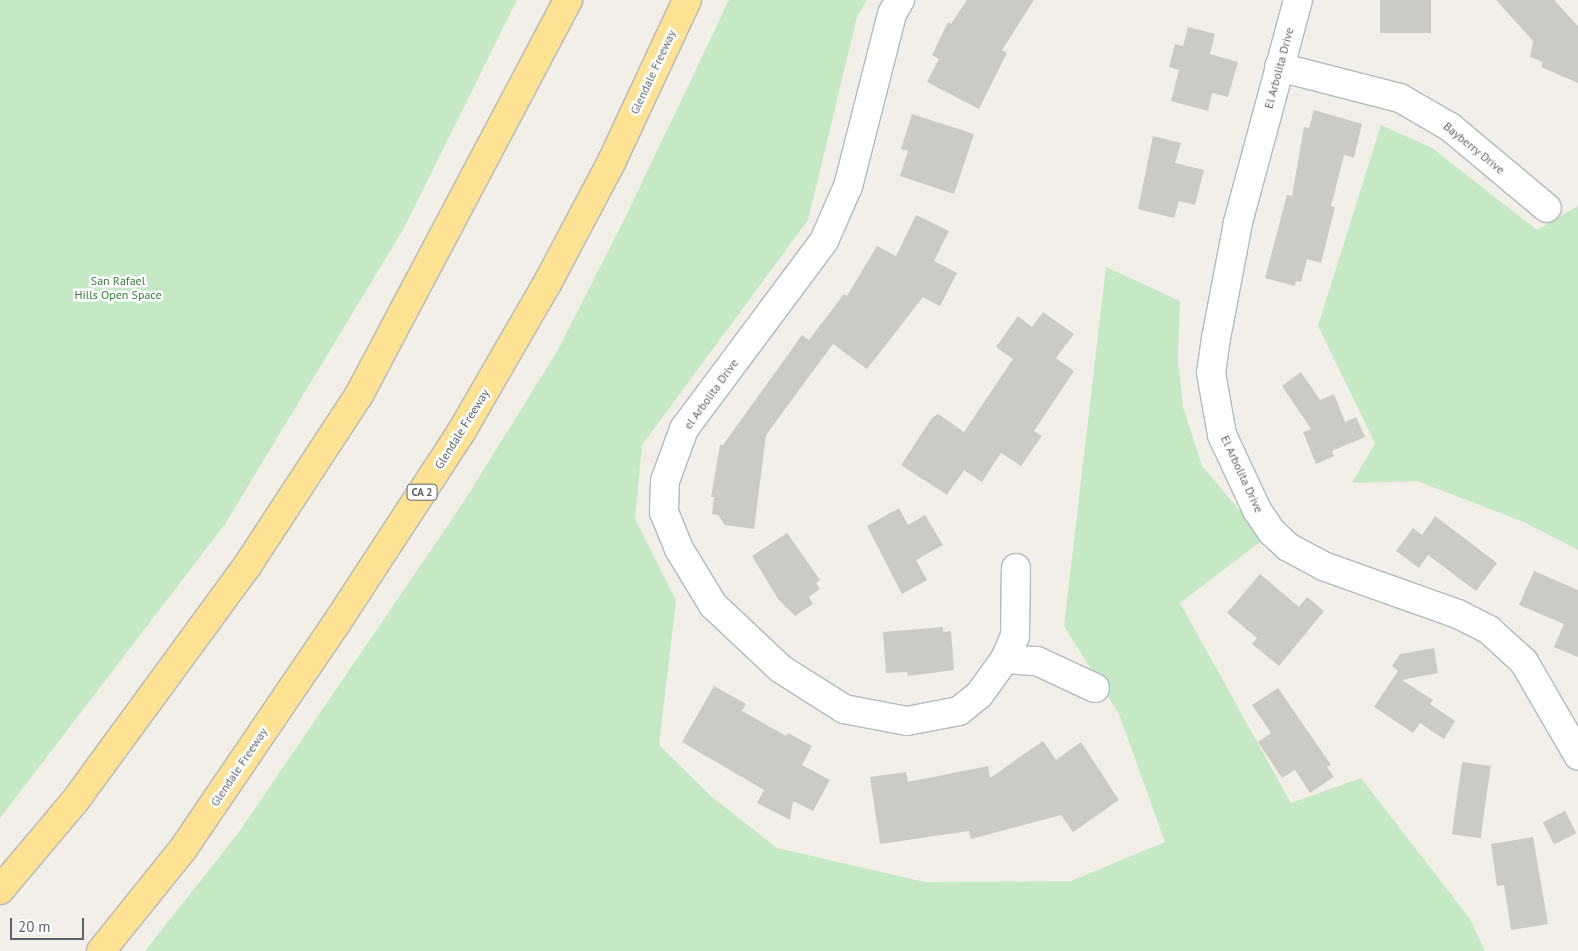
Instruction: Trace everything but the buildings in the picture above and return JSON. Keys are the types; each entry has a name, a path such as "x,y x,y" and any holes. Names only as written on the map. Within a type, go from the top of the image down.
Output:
{"highway":[{"path":"0,890 75,801 247,566 358,395 568,0"},
{"name":"Glendale Freeway","path":"102,951 183,849 336,624 463,429 548,282 611,163 687,0"}],"street":[{"name":"el Arbolita Drive","path":"900,0 892,14 848,186 824,241 684,429 665,481 664,512 679,549 713,605 781,669 844,709 907,721 959,711 979,695 1005,659 1015,636 1016,568"},
{"name":"El Arbolita Drive","path":"1298,0 1238,223 1211,373 1214,403 1233,462 1257,510 1272,532 1288,547 1323,566 1458,614 1489,630 1509,646 1544,692 1578,755"},
{"name":"Bayberry Drive","path":"1279,67 1400,98 1450,126 1547,208"},
{"path":"1005,659 1036,661 1095,688"}],"green space":[{"name":"San Rafael Hills Open Space","path":"0,0 517,0 404,228 225,524 0,818"},
{"path":"729,0 867,0 857,17 808,220 642,445 635,519 676,601 659,745 712,797 777,848 925,882 1071,881 1165,842 1119,714 1064,626 1106,267 1180,301 1178,360 1183,407 1202,466 1264,539 1180,603 1291,803 1361,778 1470,919 1485,951 145,951 239,832 461,506 558,350 628,212"},
{"path":"1381,125 1432,148 1537,230 1578,206 1578,550 1524,522 1417,481 1352,483 1375,443 1318,326"}]}
